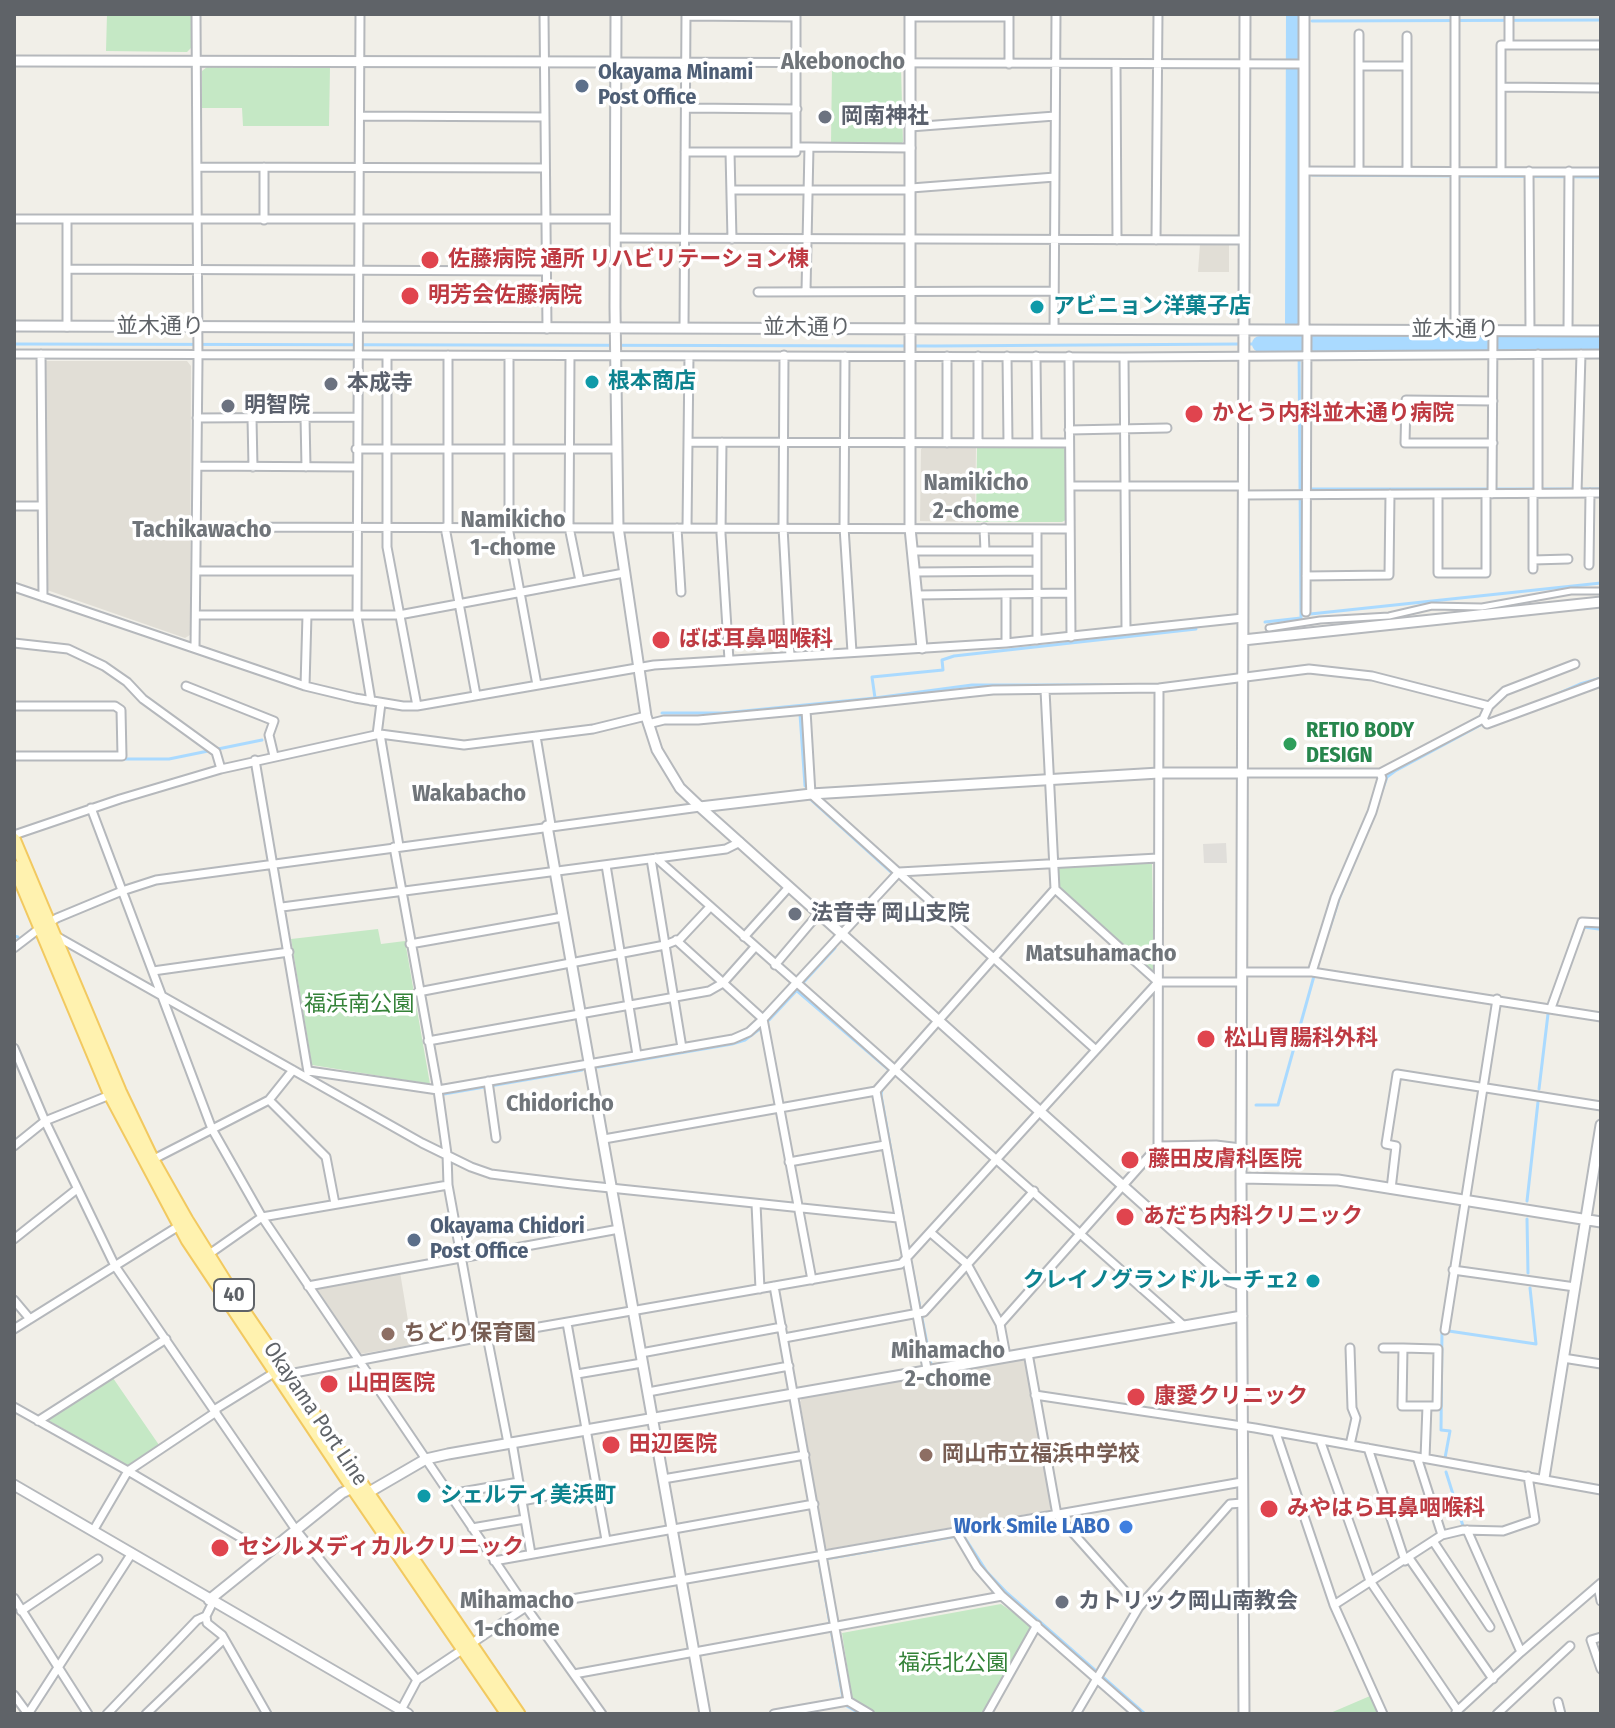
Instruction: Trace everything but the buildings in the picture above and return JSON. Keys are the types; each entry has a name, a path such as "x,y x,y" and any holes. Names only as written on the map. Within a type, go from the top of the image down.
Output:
{"main road":[{"name":"Okayama Port Line","path":"14,837 47,929 115,1093 183,1223 360,1490 468,1647 519,1714"},
{"name":"Okayama Port Line","path":"14,866 47,929"},
{"name":"Okayama Port Line","path":"468,1647 507,1714"}],"street":[{"path":"195,648 196,14"},
{"path":"360,14 356,571 357,616 371,701"},
{"path":"544,14 547,329"},
{"path":"616,14 618,527 647,720 657,750 680,788 700,807 1230,1281 1241,1285"},
{"path":"1054,329 1056,14"},
{"path":"1156,240 1158,14"},
{"path":"1244,1714 1241,1148 1245,14"},
{"path":"1304,14 1297,64 1304,171 1306,612"},
{"path":"684,327 685,152 686,108 686,15 796,15 796,152 685,152"},
{"path":"922,648 910,528 910,15 1009,16 1009,64"},
{"path":"1455,18 1455,330"},
{"path":"1509,18 1509,43"},
{"path":"1359,34 1359,170"},
{"path":"1407,36 1407,170"},
{"path":"1501,171 1501,45 1601,45"},
{"path":"14,61 1297,64"},
{"path":"1116,64 1117,240"},
{"path":"1359,66 1407,66"},
{"path":"1501,87 1601,88"},
{"path":"686,108 797,109"},
{"path":"360,116 545,117"},
{"path":"910,127 1055,116"},
{"path":"796,147 911,148"},
{"path":"806,291 809,147"},
{"path":"730,152 732,239"},
{"path":"197,167 545,168"},
{"path":"264,167 264,220"},
{"path":"1304,171 1407,170 1455,175 1501,171 1529,175 1601,172"},
{"path":"1529,175 1530,331"},
{"path":"1568,331 1569,175"},
{"path":"731,190 911,189 1055,177"},
{"path":"14,219 615,219"},
{"path":"67,220 67,327"},
{"path":"615,238 1243,240"},
{"path":"67,269 545,271"},
{"path":"758,292 1054,291"},
{"name":"並木通り","path":"14,326 197,332 684,327 911,344 1054,329 1243,333 1455,330 1493,334 1601,331"},
{"path":"1438,494 1438,573 1486,573 1493,443 1493,334"},
{"path":"14,354 197,351 387,356 570,356 615,349 689,356 845,356 911,344 947,356 1601,354"},
{"path":"41,354 43,597"},
{"path":"1533,569 1538,354"},
{"path":"1578,490 1581,354"},
{"path":"448,355 446,527 476,695"},
{"path":"784,355 783,527 790,656"},
{"path":"387,356 387,547 417,706"},
{"path":"509,356 508,527 537,685"},
{"path":"570,356 569,527 580,581"},
{"path":"687,528 689,356"},
{"path":"845,356 844,527 852,652"},
{"path":"947,356 947,443"},
{"path":"978,356 978,443"},
{"path":"1007,356 1008,443"},
{"path":"1036,356 1037,443"},
{"path":"1069,356 1071,637"},
{"path":"1124,357 1126,630"},
{"path":"1493,401 1406,400 1405,443 1493,443"},
{"path":"305,417 306,467"},
{"path":"197,418 357,417"},
{"path":"252,418 253,467"},
{"path":"1069,430 1167,428"},
{"path":"689,442 1069,443"},
{"path":"722,442 722,528 729,660"},
{"path":"356,449 616,449"},
{"path":"197,466 356,467"},
{"path":"1070,486 1390,494 1578,490 1601,493"},
{"path":"1589,565 1590,493"},
{"path":"1306,576 1389,575 1390,494"},
{"path":"14,506 42,506"},
{"path":"196,527 1070,529"},
{"path":"677,528 681,592"},
{"path":"984,528 985,551"},
{"path":"1037,529 1037,640"},
{"path":"912,551 1037,551"},
{"path":"1533,560 1568,559"},
{"path":"196,571 356,571"},
{"path":"914,572 1037,571"},
{"path":"196,615 399,615 624,573"},
{"path":"14,587 305,686 381,703 417,706 638,668 1006,643 1243,618"},
{"path":"1269,628 1320,620 1389,616 1440,605 1482,607 1571,591 1601,591"},
{"path":"917,595 1070,593"},
{"path":"1006,594 1006,643"},
{"path":"1243,640 1601,602"},
{"path":"305,686 307,615"},
{"path":"14,643 68,649 81,654 127,682 143,699 213,750 221,769"},
{"path":"1485,721 1489,706 1505,691 1575,664"},
{"path":"14,837 91,808 221,769 379,735 464,745 647,720 698,720 963,692 1159,688 1309,669 1351,673 1489,706"},
{"path":"14,948 122,891 187,874 549,826 811,794 1159,773 1380,773 1485,721 1527,712 1601,682"},
{"path":"186,686 274,721 269,735 274,756"},
{"path":"1000,1324 1158,1146 1159,688"},
{"path":"604,1139 876,1091 1055,889 1045,690"},
{"path":"381,703 379,735 402,892 438,1090 448,1185 476,1338"},
{"path":"14,706 115,706 121,710 122,756 14,756"},
{"path":"806,710 811,794 1096,1050"},
{"path":"536,736 555,871 705,1714"},
{"path":"255,760 282,907 307,1074"},
{"path":"1312,972 1335,898 1372,812 1382,778 1380,773"},
{"path":"91,808 212,1129 262,1217 494,1561 602,1714"},
{"path":"282,907 726,849 740,842"},
{"path":"654,858 1183,1325"},
{"path":"654,858 682,1048"},
{"path":"47,929 293,1070 438,1090 488,1084 741,1036 763,1019 899,872 1158,858"},
{"path":"606,865 637,1055"},
{"path":"744,937 789,887"},
{"path":"1055,889 1158,982"},
{"path":"418,992 665,945 676,940 710,907"},
{"path":"775,965 819,913"},
{"path":"410,944 563,917"},
{"path":"1551,1008 1582,922 1601,923"},
{"path":"676,940 763,1019 812,1280"},
{"path":"428,1041 709,991 723,983 755,947"},
{"path":"153,971 289,952"},
{"path":"93,1531 128,1471 215,1411 281,1373 812,1280 909,1258 1158,982 1312,972 1601,1017"},
{"path":"1445,1330 1497,999"},
{"path":"14,1048 45,1121 115,1266 296,1530 417,1680"},
{"path":"149,1162 269,1100 293,1070"},
{"path":"307,1074 447,1154 491,1174 898,1218"},
{"path":"1391,1189 1396,1146 1386,1144 1397,1074 1601,1106"},
{"path":"488,1084 496,1138"},
{"path":"876,1091 898,1218 920,1314 927,1369"},
{"path":"14,1146 45,1121 115,1093"},
{"path":"269,1100 326,1157 335,1204"},
{"path":"1544,1478 1601,1125"},
{"path":"789,1162 885,1145"},
{"path":"1158,1146 1241,1148"},
{"path":"1241,1178 1318,1178 1601,1222"},
{"path":"204,1258 262,1217 448,1185"},
{"path":"14,1239 77,1189"},
{"path":"784,1338 920,1314 1034,1191"},
{"path":"756,1204 760,1289"},
{"path":"14,1329 183,1223"},
{"path":"308,1286 619,1229"},
{"path":"931,1233 967,1264 1000,1324 1006,1356"},
{"path":"1453,1270 1575,1287"},
{"path":"774,1286 814,1504 845,1701"},
{"path":"14,1300 30,1319"},
{"path":"267,1714 224,1639 207,1623 211,1601 296,1530 360,1490 426,1459 1242,1316"},
{"path":"567,1323 606,1540"},
{"path":"577,1374 782,1327"},
{"path":"487,1336 519,1482 531,1554"},
{"path":"38,1421 166,1339"},
{"path":"1350,1348 1352,1408 1356,1418 1350,1445"},
{"path":"1383,1348 1403,1348 1438,1349 1437,1406 1402,1406 1403,1348"},
{"path":"1028,1353 1057,1515 1139,1607"},
{"path":"1563,1358 1601,1364"},
{"path":"648,1392 789,1366"},
{"path":"1035,1395 1368,1448 1601,1490"},
{"path":"1427,1406 1421,1458 1442,1535"},
{"path":"14,1407 267,1553"},
{"path":"1276,1433 1334,1605 1383,1714"},
{"path":"1320,1440 1370,1581 1456,1713 1521,1652 1600,1585"},
{"path":"1368,1448 1407,1560 1493,1679"},
{"path":"663,1479 805,1455"},
{"path":"1334,1605 1442,1535 1467,1530 1503,1531 1535,1520 1528,1476"},
{"path":"450,1494 519,1482"},
{"path":"14,1485 405,1712 417,1680 526,1607 958,1535 1242,1482"},
{"path":"522,1501 557,1494"},
{"path":"1076,1714 1139,1607 1230,1504 1242,1503"},
{"path":"494,1561 814,1504"},
{"path":"472,1528 525,1519"},
{"path":"1467,1530 1521,1652"},
{"path":"958,1535 977,1567 1002,1596 1098,1676 1137,1714"},
{"path":"1433,1541 1490,1627"},
{"path":"14,1695 28,1714 132,1553"},
{"path":"21,1611 98,1559"},
{"path":"1600,1585 1601,1601"},
{"path":"574,1674 1002,1596"},
{"path":"14,1598 88,1714"},
{"path":"107,1714 197,1620 206,1616"},
{"path":"987,1714 1037,1625"},
{"path":"1601,1637 1591,1640 1601,1669"},
{"path":"146,1714 224,1639"},
{"path":"1497,1714 1570,1646"},
{"path":"774,1714 845,1701 870,1714"},
{"path":"1558,1702 1561,1714"}],"shaded area":[{"path":"1200,244 1229,245 1229,272 1198,272"},
{"path":"45,361 187,361 191,366 190,635 185,638 47,590"},
{"path":"924,446 976,447 975,522 920,521 921,449"},
{"path":"1226,843 1227,863 1204,863 1203,844"},
{"path":"400,1272 412,1345 360,1354 316,1287"},
{"name":"岡山市立福浜中学校","path":"1022,1358 1026,1361 1050,1510 828,1549 825,1547 800,1402 802,1398"}],"green space":[{"path":"107,14 191,14 191,48 187,52 106,51"},
{"path":"207,67 330,68 329,126 243,126 242,108 202,108 202,71"},
{"path":"832,68 901,68 903,142 831,144"},
{"path":"977,447 1063,447 1066,451 1066,520 976,522"},
{"path":"1152,860 1152,972 1060,889 1058,868"},
{"name":"福浜南公園","path":"378,929 381,944 405,941 430,1084 312,1065 291,939"},
{"path":"113,1378 159,1445 128,1466 46,1419"},
{"name":"福浜北公園","path":"1001,1604 1033,1626 982,1714 878,1714 852,1698 842,1633"},
{"path":"1370,1696 1379,1714 1328,1714"}],"waterway":[{"path":"1293,325 1294,14"},
{"path":"1312,21 1601,20"},
{"path":"1293,175 1299,175"},
{"path":"1313,175 1601,177"},
{"path":"14,344 1240,344"},
{"path":"1248,344 1260,344"},
{"path":"1260,344 1601,344"},
{"path":"1299,344 1301,615"},
{"path":"1300,489 1601,489"},
{"path":"1265,622 1301,618 1301,615 1601,583"},
{"path":"662,713 724,713 875,698 872,677 943,670 942,660 954,656 1196,629"},
{"path":"1548,698 1601,678"},
{"path":"875,698 972,685 1102,685"},
{"path":"800,714 805,786"},
{"path":"1379,799 1387,777 1395,771 1486,722"},
{"path":"120,759 169,759 262,740"},
{"path":"810,799 893,874"},
{"path":"1329,930 1371,822"},
{"path":"1583,927 1601,927"},
{"path":"14,936 18,937"},
{"path":"802,984 835,948"},
{"path":"1256,1105 1278,1105 1314,976"},
{"path":"769,1020 798,989"},
{"path":"796,990 895,1075 882,1089 881,1095 904,1223"},
{"path":"1539,1089 1548,1014"},
{"path":"598,1067 732,1044 745,1040 761,1028"},
{"path":"444,1094 582,1070"},
{"path":"1527,1201 1538,1102"},
{"path":"1527,1219 1528,1273"},
{"path":"911,1262 931,1364"},
{"path":"1445,1458 1450,1431 1441,1430 1442,1330 1536,1344 1530,1288"},
{"path":"1446,1472 1463,1526"},
{"path":"861,1714 845,1705 843,1698 819,1560 963,1535 987,1572 1007,1593 1145,1714"}],"place":[{"name":"Okayama Minami Post Office","path":"582,86"},
{"name":"岡南神社","path":"825,117"},
{"name":"佐藤病院 通所 リハビリテーション棟","path":"430,260"},
{"name":"明芳会佐藤病院","path":"410,296"},
{"name":"アビニョン洋菓子店","path":"1037,307"},
{"name":"根本商店","path":"592,382"},
{"name":"本成寺","path":"331,384"},
{"name":"明智院","path":"228,406"},
{"name":"かとう内科並木通り病院","path":"1194,414"},
{"name":"ばば耳鼻咽喉科","path":"661,640"},
{"name":"RETIO BODY DESIGN","path":"1290,744"},
{"name":"法音寺 岡山支院","path":"795,914"},
{"name":"松山胃腸科外科","path":"1206,1039"},
{"name":"藤田皮膚科医院","path":"1130,1160"},
{"name":"あだち内科クリニック","path":"1125,1217"},
{"name":"Okayama Chidori Post Office","path":"414,1240"},
{"name":"クレイノグランドルーチェ2","path":"1313,1281"},
{"name":"ちどり保育園","path":"388,1334"},
{"name":"山田医院","path":"329,1384"},
{"name":"康愛クリニック","path":"1136,1397"},
{"name":"田辺医院","path":"611,1445"},
{"name":"岡山市立福浜中学校","path":"926,1455"},
{"name":"シェルティ美浜町","path":"424,1496"},
{"name":"みやはら耳鼻咽喉科","path":"1269,1509"},
{"name":"Work Smile LABO","path":"1126,1527"},
{"name":"セシルメディカルクリニック","path":"220,1548"},
{"name":"カトリック岡山南教会","path":"1062,1602"}],"district":[{"name":"Akebonocho","path":"843,62"},
{"name":"Namikicho 2-chome","path":"976,497"},
{"name":"Tachikawacho","path":"202,530"},
{"name":"Namikicho 1-chome","path":"513,534"},
{"name":"Wakabacho","path":"469,794"},
{"name":"Matsuhamacho","path":"1101,954"},
{"name":"Chidoricho","path":"560,1104"},
{"name":"Mihamacho 2-chome","path":"948,1365"},
{"name":"Mihamacho 1-chome","path":"517,1615"}]}
